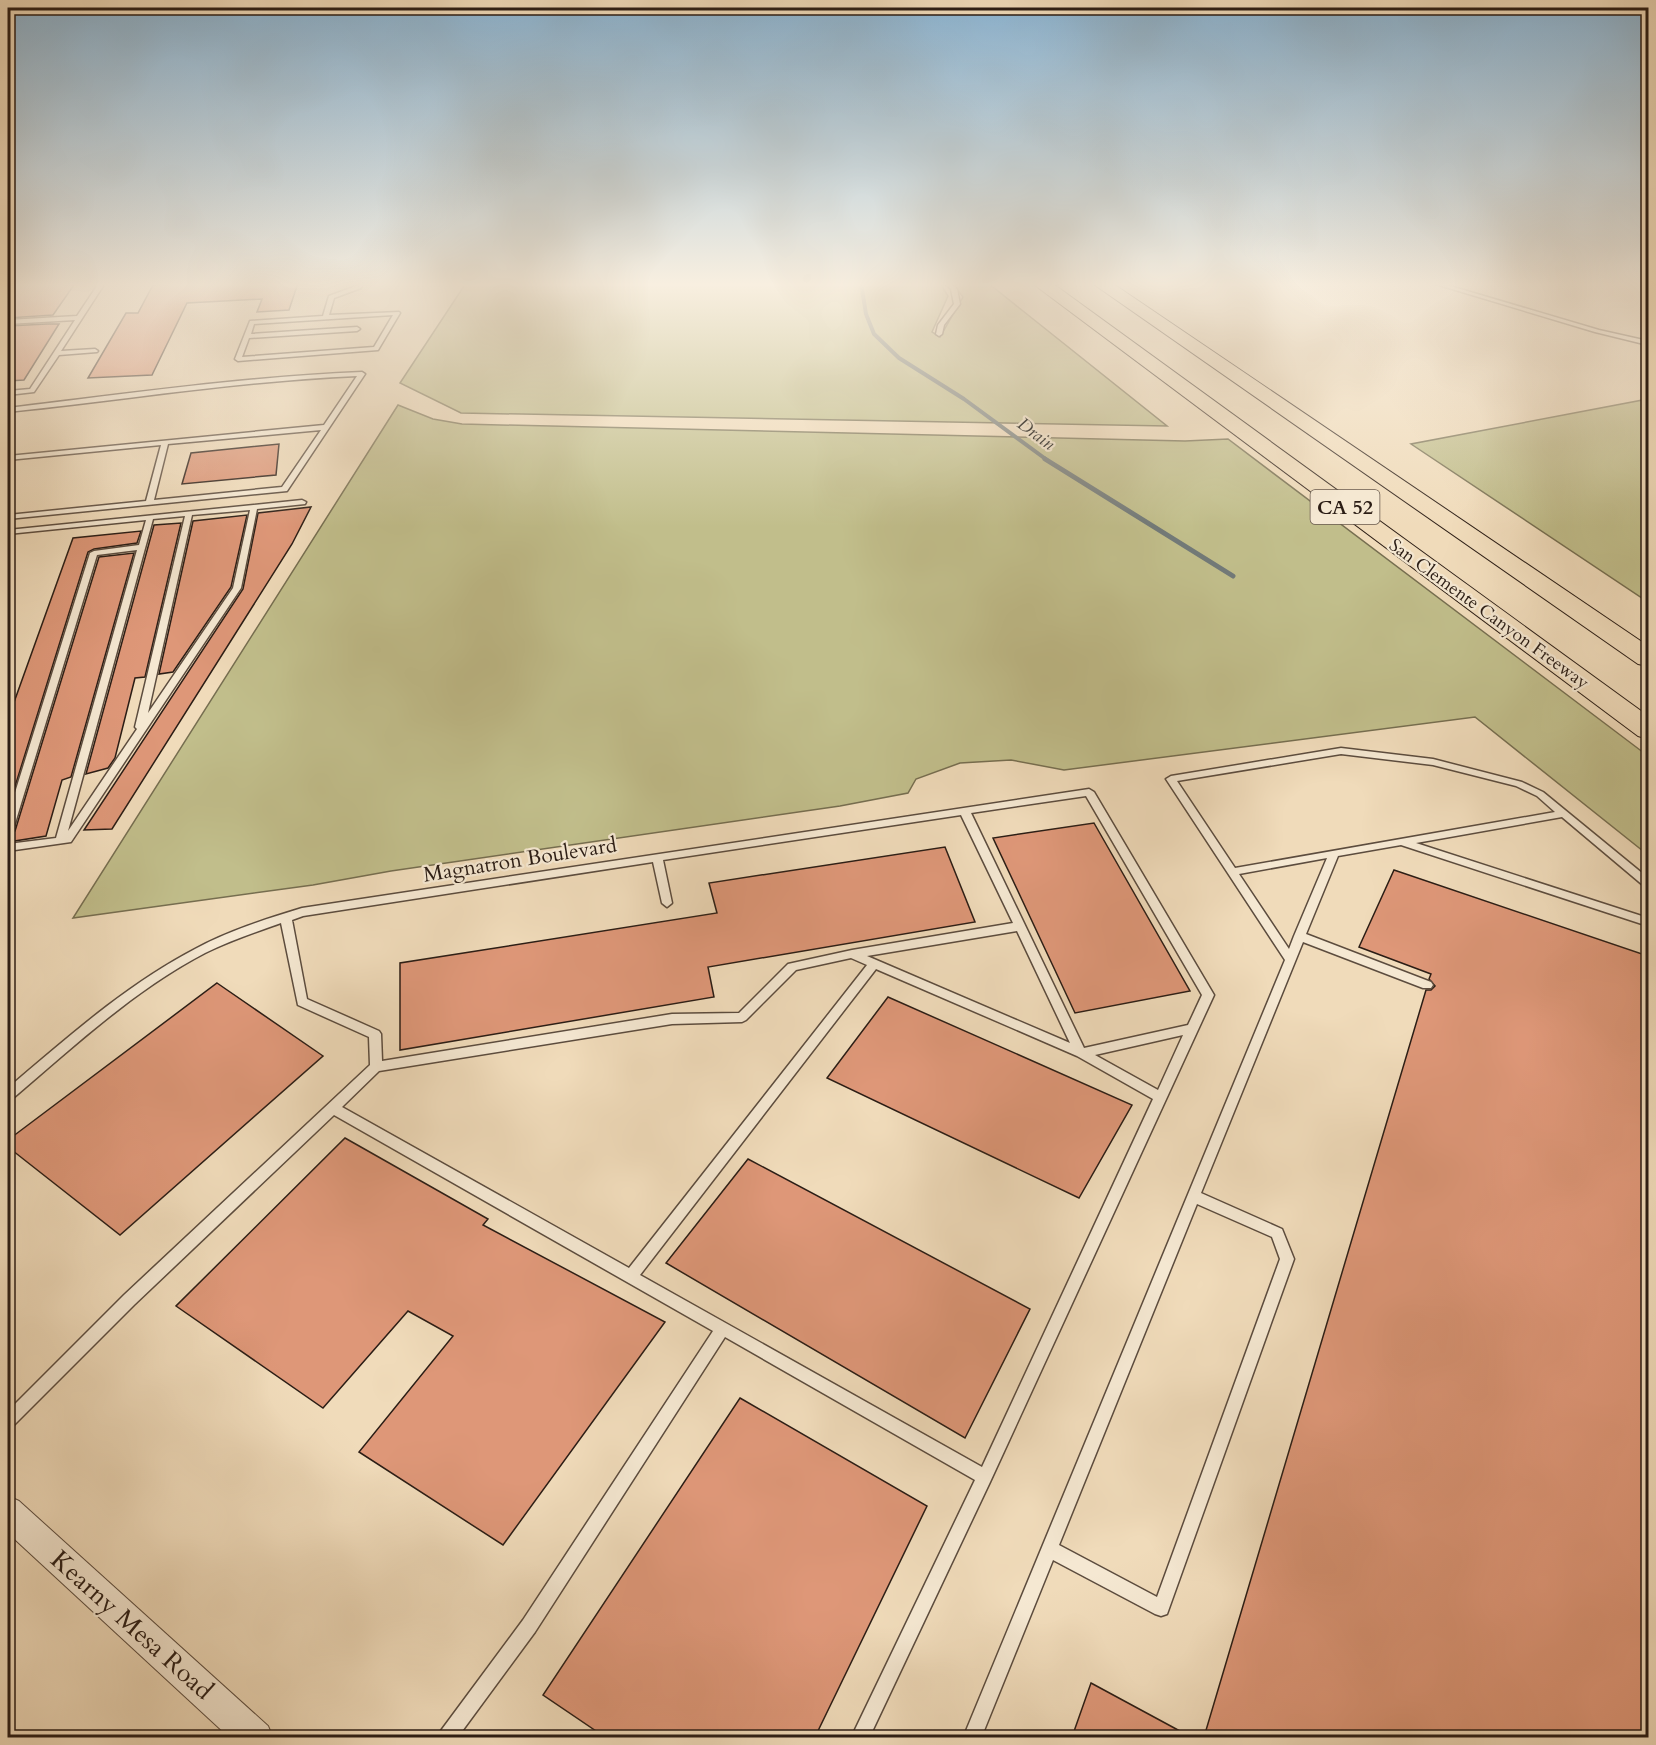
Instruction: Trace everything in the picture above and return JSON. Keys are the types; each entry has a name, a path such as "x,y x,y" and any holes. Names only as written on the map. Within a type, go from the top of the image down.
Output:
{"highway":[{"name":"San Clemente Canyon Freeway","path":"1152,364 1648,730"},
{"name":"CA 52","path":"1220,364 1648,658"}],"street":[{"name":"Kearny Mesa Road","path":"8,1512 256,1737"}],"lane":[{"path":"8,393 32,391 49,364"},
{"path":"8,410 96,402 227,384 362,374 285,489 8,517"},
{"path":"8,458 326,427"},
{"path":"149,503 165,443"},
{"path":"8,532 302,502"},
{"path":"8,848 67,840 237,588 254,507"},
{"path":"138,735 189,514"},
{"path":"60,841 150,518"},
{"path":"8,830 94,553 142,547"},
{"path":"1290,959 1171,779 1341,751 1433,762 1519,784 1540,794 1648,883"},
{"name":"Magnatron Boulevard","path":"8,1095 128,996 188,957 256,928 302,912 1089,792 1208,995 1192,1029"},
{"path":"965,812 1081,1053"},
{"path":"1232,872 1563,814"},
{"path":"1401,842 1648,922"},
{"path":"972,1737 1334,853"},
{"path":"658,859 667,903"},
{"path":"286,918 302,1002 375,1034 376,1068"},
{"path":"8,1420 129,1300 376,1068 672,1019 742,1017 792,967 852,954 1020,926"},
{"path":"1299,936 1427,985"},
{"path":"852,954 1081,1053 1160,1098"},
{"path":"631,1276 874,964"},
{"path":"1081,1053 1192,1029"},
{"path":"860,1737 985,1476 1192,1029"},
{"path":"333,1108 985,1476"},
{"path":"1049,1549 1161,1608 1287,1259 1277,1233 1194,1196"},
{"path":"446,1737 529,1626 723,1328"}],"shaded area":[{"path":"412,364 1090,364 1167,426 461,413 400,383"},
{"path":"1648,399 1648,602 1411,444"},
{"path":"398,405 433,419 462,424 1185,441 1228,439 1648,756 1648,855 1475,717 1064,770 1011,760 960,763 916,779 908,793 840,806 391,871 313,885 73,918"}],"building":[{"path":"8,364 34,364 24,380 8,381"},
{"path":"96,364 157,364 152,375 88,378"},
{"path":"279,444 276,475 182,484 191,453"},
{"path":"311,507 292,544 112,829 84,830 243,589 258,513"},
{"path":"247,515 231,587 173,672 159,674 193,521"},
{"path":"181,523 145,677 135,678 115,758 108,768 86,774 154,525"},
{"path":"141,531 137,543 94,549 88,552 8,809 8,719 73,538"},
{"path":"134,553 71,777 62,780 46,836 8,842 8,835 15,831 99,557"},
{"path":"1094,823 1190,991 1075,1013 993,838"},
{"path":"945,847 975,922 708,967 714,997 400,1050 400,963 717,913 709,883"},
{"path":"1394,870 1648,956 1648,1737 1204,1737 1426,990 1431,990 1435,986 1429,979 1431,974 1359,947"},
{"path":"217,983 323,1056 120,1235 8,1147 8,1140"},
{"path":"888,997 1132,1105 1079,1198 827,1078"},
{"path":"345,1138 488,1219 483,1225 665,1322 503,1545 359,1452 453,1336 408,1311 323,1408 176,1306"},
{"path":"748,1159 1030,1309 965,1438 666,1263"},
{"path":"740,1398 927,1506 815,1737 605,1737 543,1695"},
{"path":"1091,1683 1191,1737 1072,1737"}],"waterway":[{"name":"Drain","path":"909,364 964,399 1047,460"},
{"name":"Drain","path":"1045,459 1233,576"}]}
